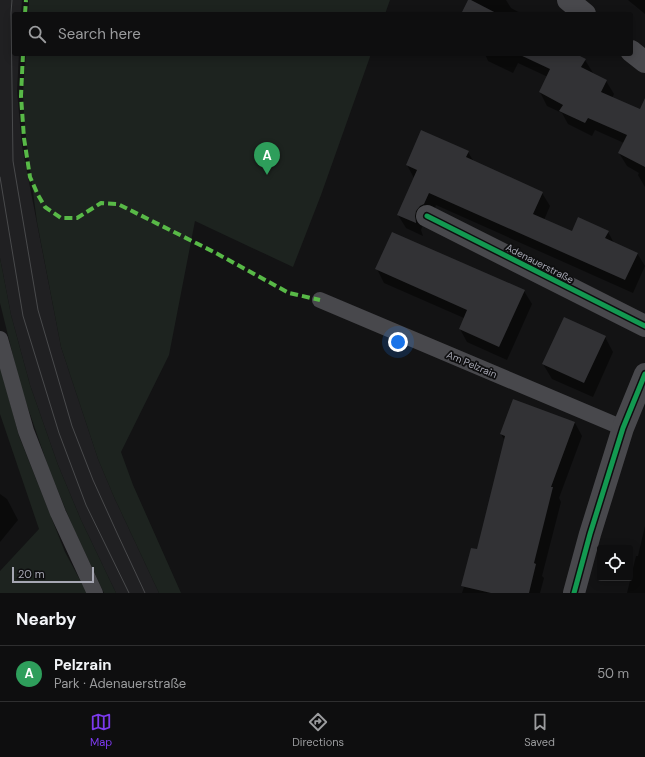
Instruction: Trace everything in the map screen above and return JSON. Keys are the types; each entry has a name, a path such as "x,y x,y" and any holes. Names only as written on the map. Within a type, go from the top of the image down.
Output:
{"street":[{"path":"568,0 583,12"},
{"path":"633,53 645,62"},
{"name":"Adenauerstraße","path":"427,216 645,326"},
{"path":"574,593 590,534 623,428 645,374"}],"lane":[{"name":"Am Pelzrain","path":"320,300 623,428"},
{"path":"0,339 26,431 58,513 95,593"}],"shaded area":[{"path":"0,0 22,0 21,12 12,12 12,56 19,56 17,91 22,146 61,347 98,459 159,593 116,593 81,520 58,465 30,385 11,315 0,258"},
{"path":"29,0 390,0 386,12 28,12"},
{"path":"26,56 370,56 321,195 293,267 195,221 169,355 121,452 133,485 181,593 159,593 98,459 61,347 37,222 27,147 23,92"},
{"path":"0,258 11,315 30,385 58,465 81,520 116,593 104,593 72,525 49,469 21,388 0,303"},
{"path":"0,366 19,436 65,552 87,593 0,593 0,571 39,529 0,414"}],"building":[{"path":"468,0 471,0 494,12 462,12"},
{"path":"522,56 580,56 586,59 581,67 607,80 601,92 640,109 645,98 645,167 618,153 627,135 588,118 585,123 559,111 563,105 539,92 550,69"},
{"path":"421,130 469,151 466,157 543,192 533,214 572,231 578,217 609,231 605,238 638,253 625,280 429,193 424,204 416,211 416,223 397,215 417,170 406,165"},
{"path":"392,232 525,290 499,347 459,329 467,310 375,269"},
{"path":"564,317 606,336 584,383 542,364"},
{"path":"513,399 575,422 551,487 553,487 534,563 536,564 529,593 491,593 461,586 471,548 477,549 505,436 500,434"}],"tram line":[{"path":"12,0 13,161 38,310 72,426 93,480 145,593"},
{"path":"0,177 23,316 59,433 86,505 129,593"}],"marked path":[{"path":"25,12 26,0"},
{"path":"23,56 21,96 24,138 30,177 45,207 61,218 77,218 101,203 118,204 214,252 289,293 320,300"}],"cycle path":[{"path":"427,216 645,326"},
{"path":"574,593 590,534 623,428 645,374"}],"place":[{"name":"Pelzrain","path":"267,175"}]}
